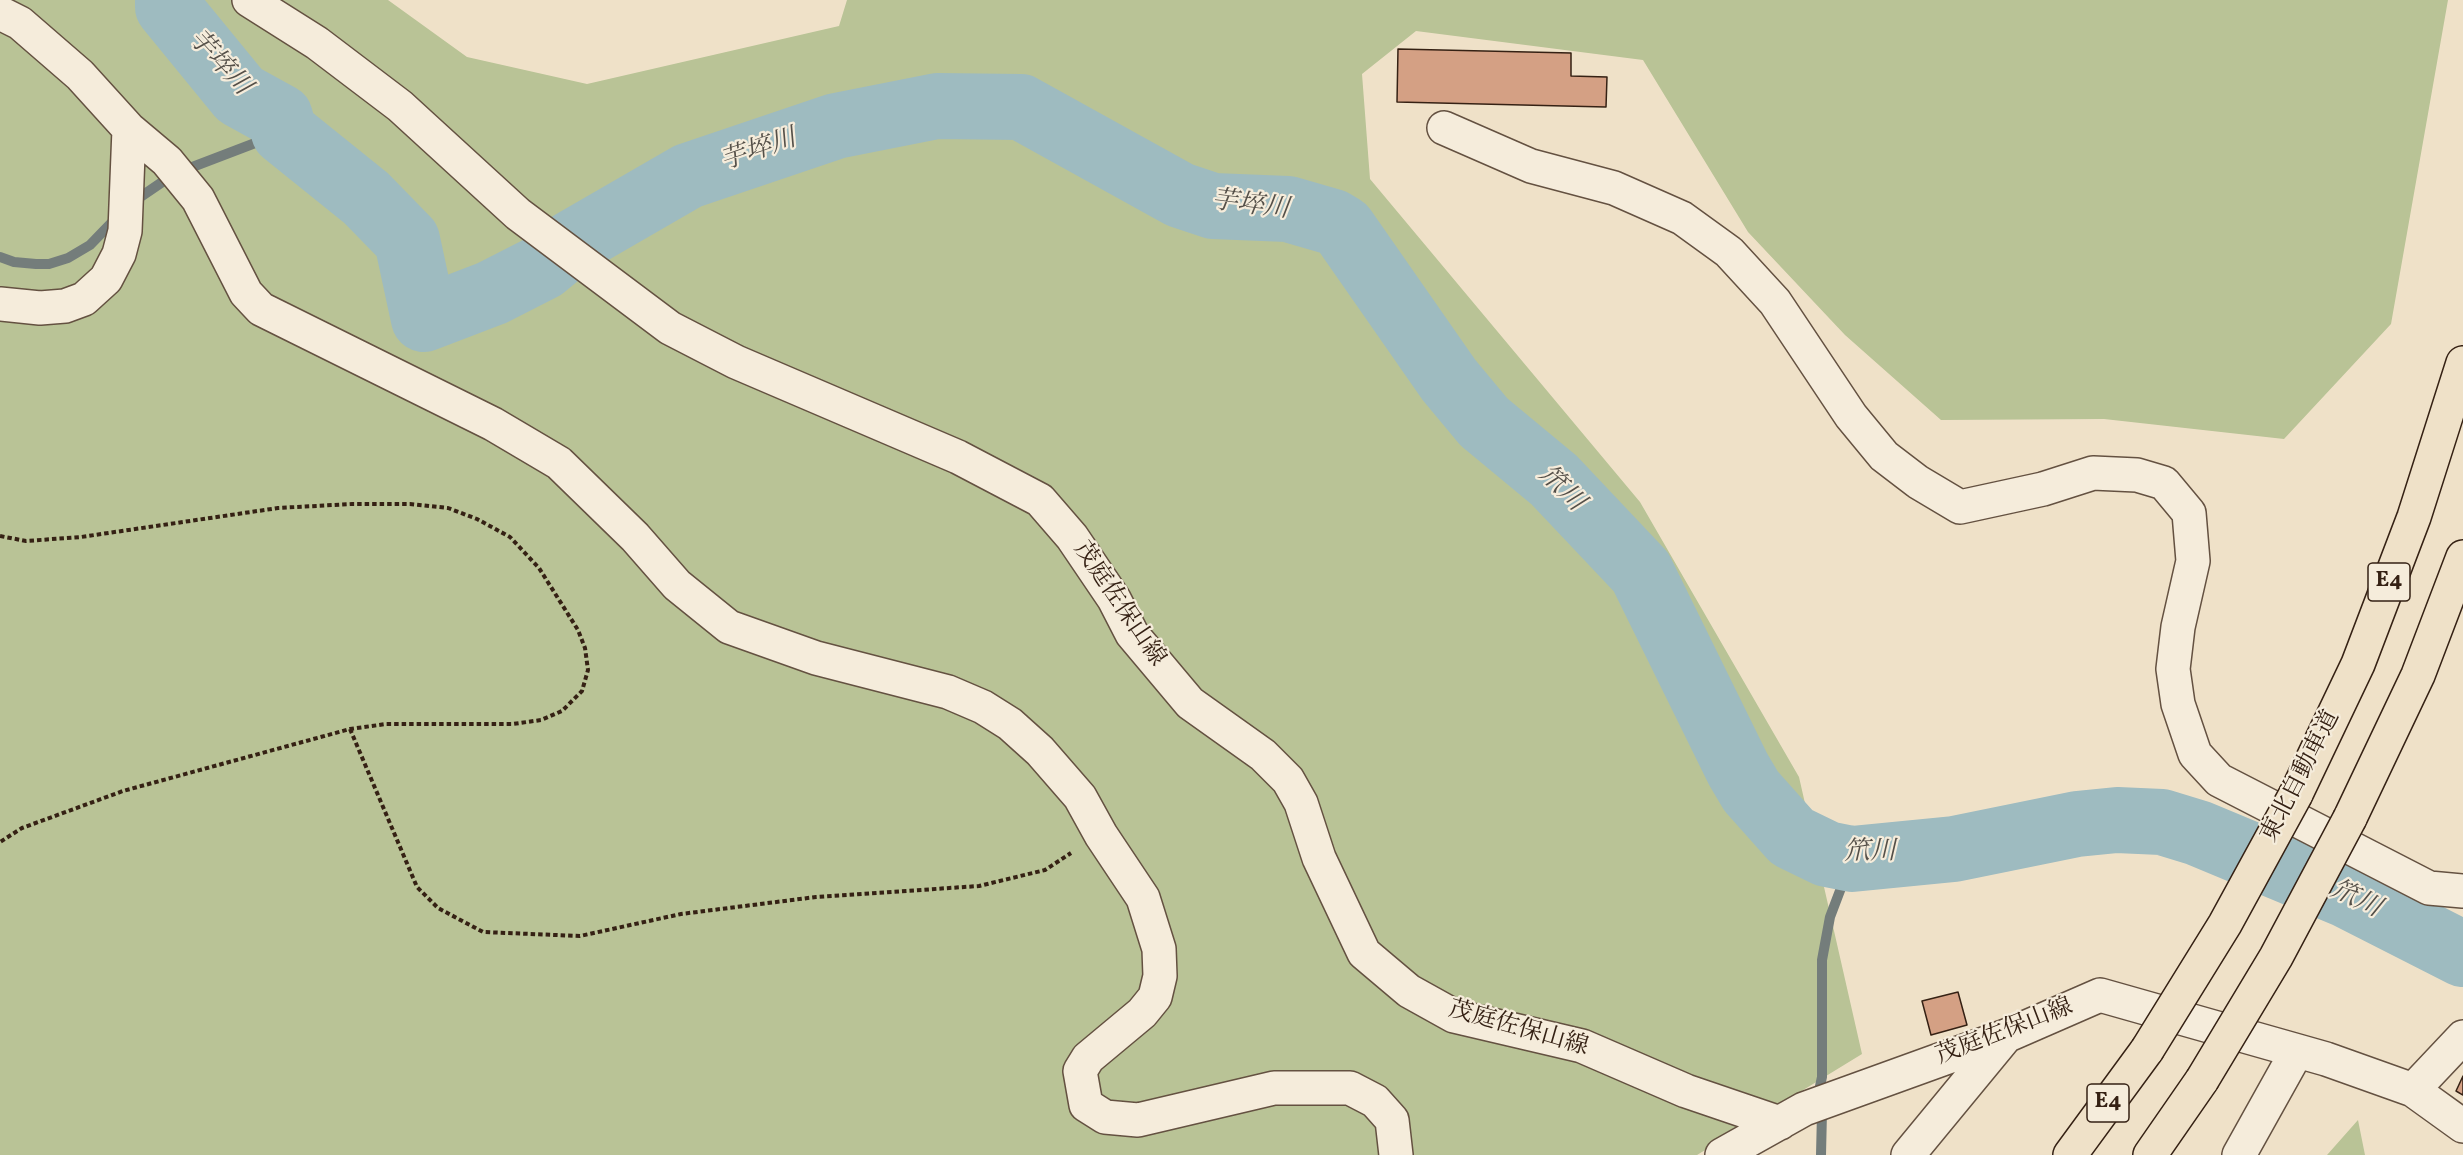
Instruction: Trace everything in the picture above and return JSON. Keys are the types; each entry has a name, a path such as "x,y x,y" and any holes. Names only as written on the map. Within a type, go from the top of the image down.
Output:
{"highway":[{"name":"東北自動車道","path":"2070,1155 2147,1050 2225,924 2296,794 2358,664 2414,517 2463,363"},
{"name":"E4","path":"2150,1155 2202,1080 2276,957 2350,818 2418,675 2463,557"}],"street":[{"name":"茂庭佐保山線","path":"249,0 316,43 400,106 524,219 670,328 736,362 958,457 1040,500 1072,537 1114,599 1132,634 1190,703 1263,755 1288,780 1301,803 1319,858 1364,953 1409,991 1454,1016 1582,1046 1686,1091 1792,1116 1841,1095 2006,1036 2100,995 2297,1051 2413,1090 2463,1126"},
{"path":"0,13 20,23 80,75 129,129 167,162 198,199 246,293 261,309 494,424 559,464 635,537 677,585 729,627 816,658 948,692 1001,719 1040,751 1080,797 1101,835 1143,898 1159,949 1160,976 1155,996 1149,1005 1088,1058 1080,1071 1086,1105 1105,1117 1138,1120 1274,1088 1350,1088 1375,1101 1392,1120 1396,1155"},
{"path":"1444,128 1531,166 1614,188 1682,218 1729,252 1775,302 1851,416 1884,456 1918,482 1960,507 2043,489 2093,473 2137,475 2164,483 2189,513 2193,561 2178,627 2173,669 2178,704 2195,754 2219,780 2429,888 2463,891"},
{"path":"0,304 40,308 65,306 84,299 106,279 119,254 125,231 129,129"},
{"path":"1908,1155 2006,1036"},
{"path":"2413,1090 2463,1037"},
{"path":"2240,1155 2297,1051"},
{"path":"1722,1155 1792,1116"}],"path":[{"path":"0,536 26,541 81,537 278,508 410,504 448,508 477,519 510,537 539,568 578,630 585,648 588,670 582,691 561,711 541,720 513,724 386,724 350,729 123,791 21,828 0,842"},
{"path":"350,729 417,887 438,908 483,932 580,936 703,911 816,897 979,886 1045,870 1101,835"}],"green space":[{"path":"0,0 388,0 467,57 587,84 839,26 847,0 2448,0 2391,324 2284,439 2104,419 1941,420 1845,335 1748,232 1643,60 1416,31 1362,74 1370,179 1640,502 1799,777 1862,1054 1697,1155 0,1155"},
{"path":"2358,1120 2365,1155 2327,1155"}],"building":[{"path":"1398,49 1571,53 1571,76 1607,77 1606,107 1397,102"},
{"path":"1958,992 1967,1025 1931,1035 1922,1001"},
{"path":"2463,1076 2463,1095 2456,1091"}],"waterway":[{"name":"芋埣川","path":"168,0 168,7 240,95 280,117 284,132 366,198 407,240 424,319 492,293 543,267 572,243 688,176 836,126 937,106 1021,107 1180,195 1213,206 1288,209 1333,222 1343,228 1449,380 1484,422 1554,480 1641,572 1738,769 1751,791 1792,837 1827,854 1852,859 1954,849 2077,824 2117,820 2162,822 2198,833 2347,895 2463,954"},
{"path":"133,202 174,174 284,132"},
{"path":"0,257 14,262 36,264 49,264 68,258 90,245 119,215"},
{"name":"笊川","path":"1821,1155 1822,1112 1815,1109 1822,1077 1822,960 1830,917 1852,859"}]}
